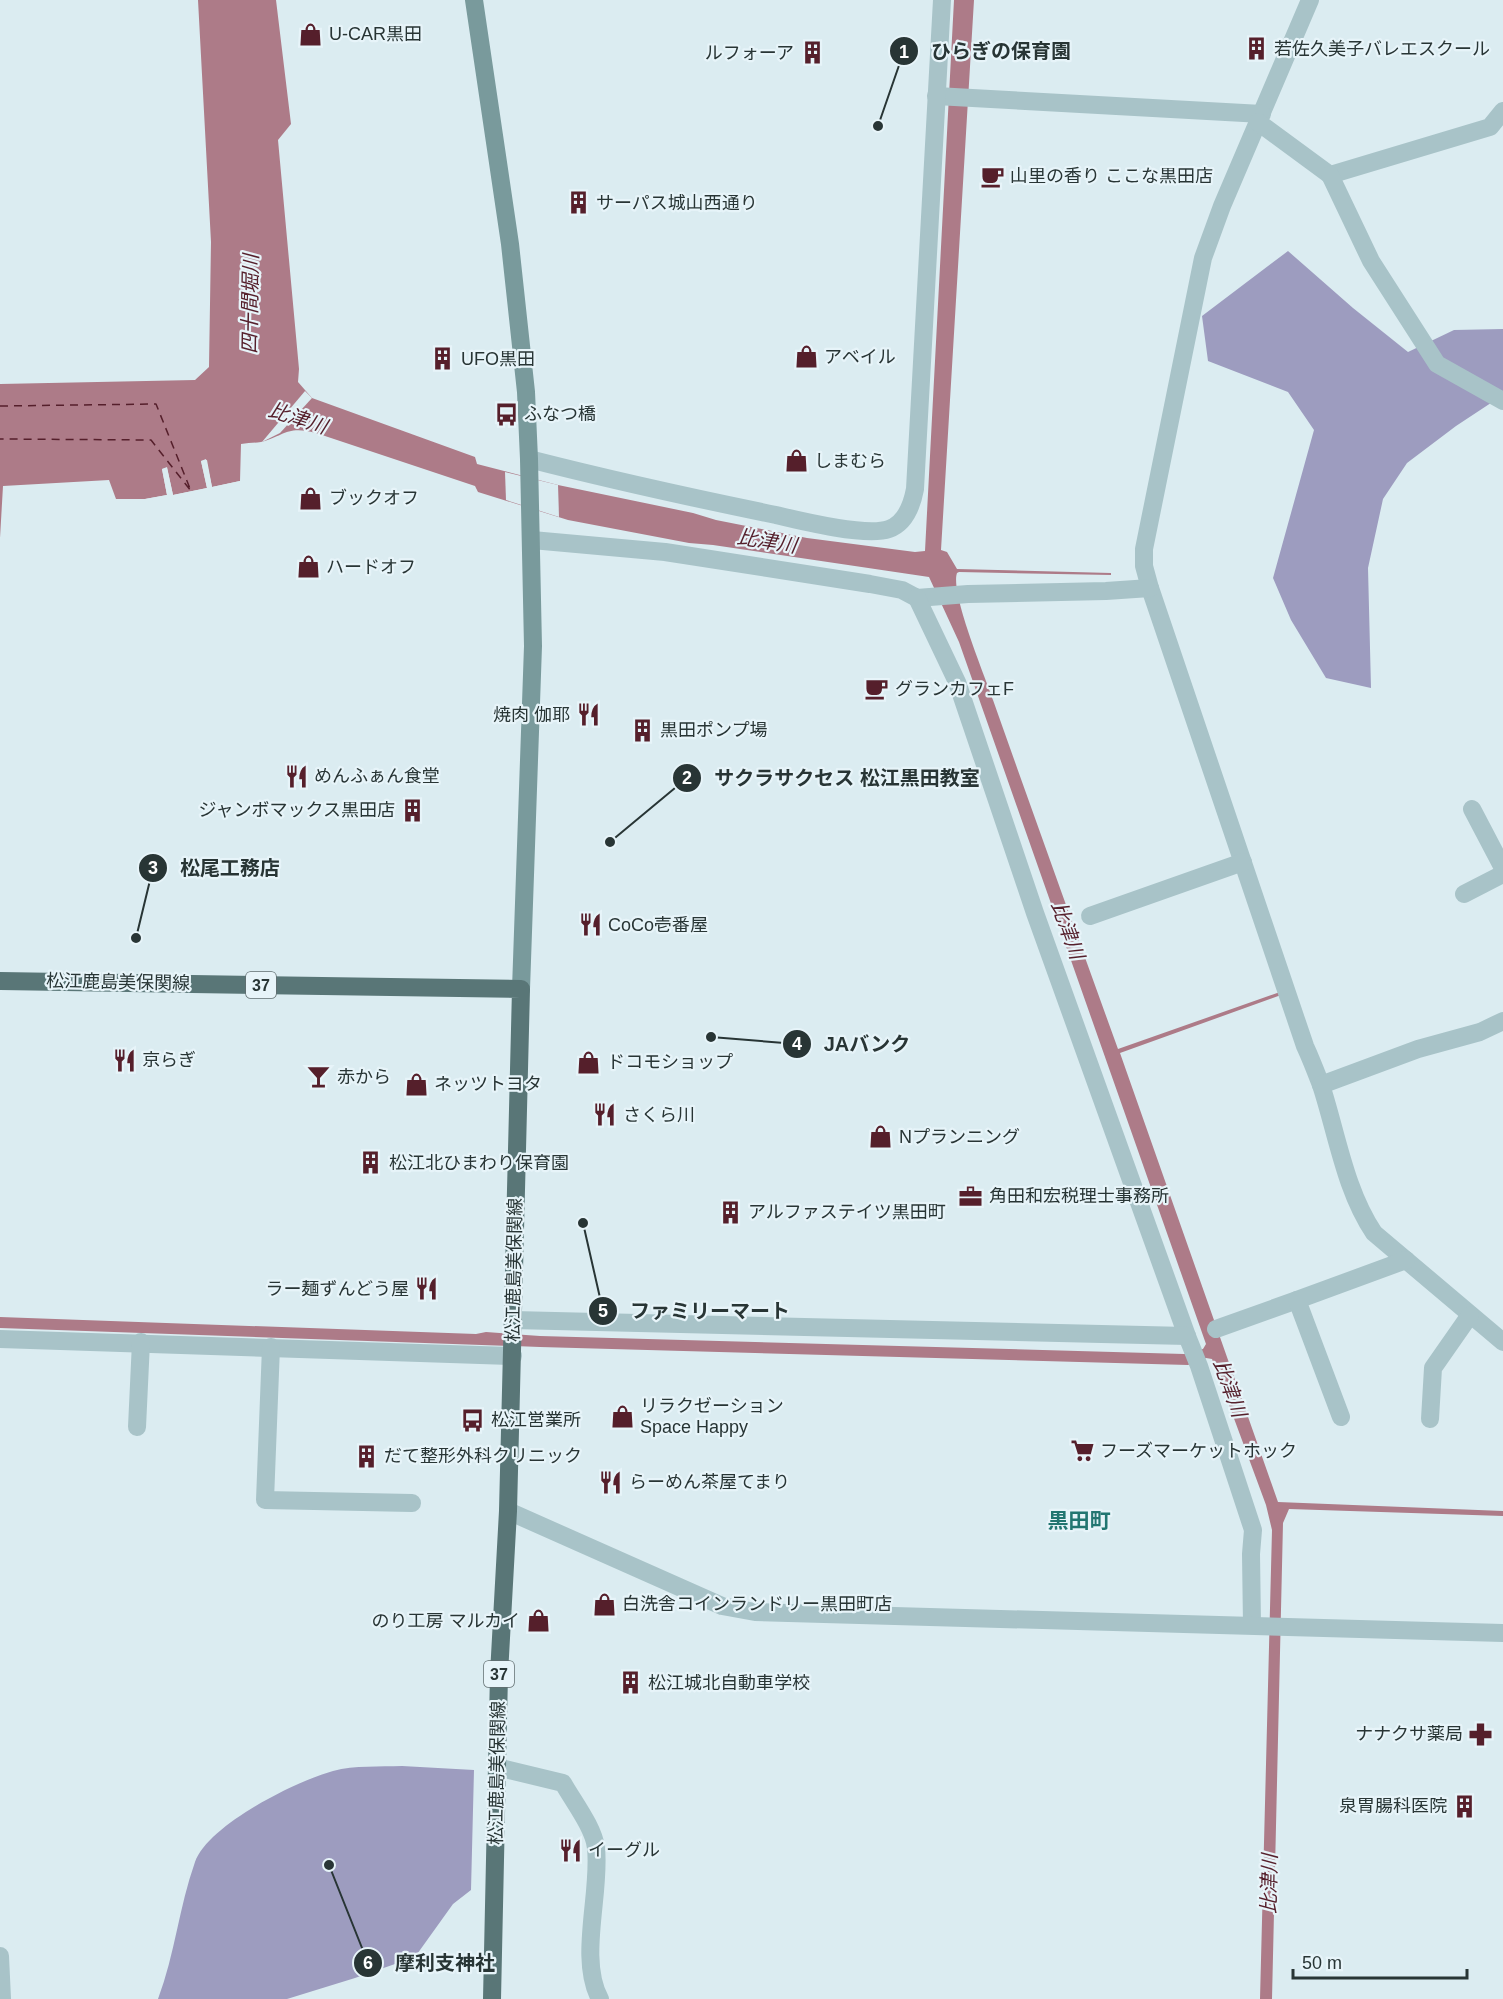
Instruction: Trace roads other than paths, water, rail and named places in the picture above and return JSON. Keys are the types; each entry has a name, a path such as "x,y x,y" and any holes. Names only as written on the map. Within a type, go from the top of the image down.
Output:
{"main road":[{"name":"松江鹿島美保関線","path":"0,981 521,989 513,1352 508,1511 499,1674 492,1999"}],"street":[{"path":"474,0 510,244 530,466 533,646 521,989"},
{"path":"530,466 665,491 813,524 875,532 891,528 900,522 913,503 915,489 940,97 942,0"},
{"path":"1310,0 1221,206 1203,258 1144,549 1144,566 1305,1046 1321,1085 1344,1164 1365,1220 1374,1233 1503,1342"},
{"path":"940,97 1260,118 1330,175 1371,261 1437,364 1503,401"},
{"path":"1330,175 1490,127 1503,111"},
{"path":"532,540 664,552 870,584 925,597 1150,588"},
{"path":"925,597 957,682 1035,913 1199,1366 1253,1530 1251,1554 1255,1625"},
{"path":"1472,809 1503,868"},
{"path":"1090,916 1244,862"},
{"path":"1464,894 1503,874"},
{"path":"1321,1085 1418,1049 1480,1032 1503,1021"},
{"path":"1216,1329 1406,1260"},
{"path":"1297,1300 1341,1417"},
{"path":"1430,1419 1433,1368 1470,1315"},
{"path":"513,1322 1189,1341"},
{"path":"0,1339 513,1352"},
{"path":"136,1427 141,1342"},
{"path":"271,1347 265,1500 412,1503"},
{"path":"508,1511 722,1606 755,1612 1503,1633"},
{"path":"497,1767 563,1783 593,1837 596,1846 596,1863 592,1970 594,1988 600,1999"},
{"path":"0,1956 2,1999"}],"water":[{"path":"198,0 276,0 291,124 278,140 299,369 298,382 312,398 475,457 477,464 558,485 807,538 915,552 925,551 954,0 974,0 941,550 947,552 957,569 1111,573 1111,575 959,572 956,583 969,635 1118,1049 1280,992 1281,995 1120,1053 1278,1502 1503,1511 1503,1516 1289,1509 1283,1523 1272,1999 1260,1999 1272,1530 1266,1505 1212,1359 1206,1358 1188,1365 540,1347 0,1328 0,1317 476,1334 486,1332 540,1336 1184,1354 1203,1349 1206,1344 959,642 929,577 689,543 568,520 478,492 475,486 316,433 298,430 261,442 241,444 240,481 212,487 207,460 201,461 207,488 173,495 167,468 162,469 167,495 145,499 116,499 109,480 3,486 0,538 0,384 195,380 209,367 211,242"}],"place":[{"name":"U-CAR黒田","path":"311,34"},
{"name":"若佐久美子バレエスクール","path":"1256,49"},
{"name":"ルフォーア","path":"812,53"},
{"name":"ひらぎの保育園","path":"878,126"},
{"name":"山里の香り ここな黒田店","path":"992,176"},
{"name":"サーパス城山西通り","path":"578,203"},
{"name":"アベイル","path":"806,357"},
{"name":"UFO黒田","path":"443,359"},
{"name":"ふなつ橋","path":"506,414"},
{"name":"しまむら","path":"796,461"},
{"name":"ブックオフ","path":"311,498"},
{"name":"ハードオフ","path":"308,567"},
{"name":"グランカフェF","path":"877,689"},
{"name":"焼肉 伽耶","path":"588,715"},
{"name":"黒田ポンプ場","path":"642,730"},
{"name":"めんふぁん食堂","path":"296,776"},
{"name":"ジャンボマックス黒田店","path":"413,810"},
{"name":"サクラサクセス 松江黒田教室","path":"610,842"},
{"name":"CoCo壱番屋","path":"590,925"},
{"name":"松尾工務店","path":"136,938"},
{"name":"JAバンク","path":"711,1037"},
{"name":"京らぎ","path":"124,1060"},
{"name":"ドコモショップ","path":"589,1062"},
{"name":"赤から","path":"319,1077"},
{"name":"ネッツトヨタ","path":"416,1084"},
{"name":"さくら川","path":"605,1115"},
{"name":"Nプランニング","path":"881,1137"},
{"name":"松江北ひまわり保育園","path":"371,1163"},
{"name":"角田和宏税理士事務所","path":"971,1196"},
{"name":"アルファステイツ黒田町","path":"730,1212"},
{"name":"ファミリーマート","path":"583,1223"},
{"name":"ラー麺ずんどう屋","path":"427,1289"},
{"name":"リラクゼーション Space Happy","path":"622,1416"},
{"name":"松江営業所","path":"473,1420"},
{"name":"フーズマーケットホック","path":"1082,1451"},
{"name":"だて整形外科クリニック","path":"366,1456"},
{"name":"らーめん茶屋てまり","path":"611,1482"},
{"name":"白洗舎コインランドリー黒田町店","path":"604,1604"},
{"name":"のり工房 マルカイ","path":"538,1621"},
{"name":"松江城北自動車学校","path":"630,1683"},
{"name":"ナナクサ薬局","path":"1481,1734"},
{"name":"泉胃腸科医院","path":"1465,1806"},
{"name":"イーグル","path":"570,1850"},
{"name":"摩利支神社","path":"329,1865"}],"district":[{"name":"黒田町","path":"1079,1521"}],"water label":[{"name":"四十間堀川","path":"250,304"},
{"name":"比津川","path":"298,418"},
{"name":"比津川","path":"767,541"},
{"name":"比津川","path":"1068,930"},
{"name":"比津川","path":"1230,1388"},
{"name":"比津川","path":"1269,1884"}]}
